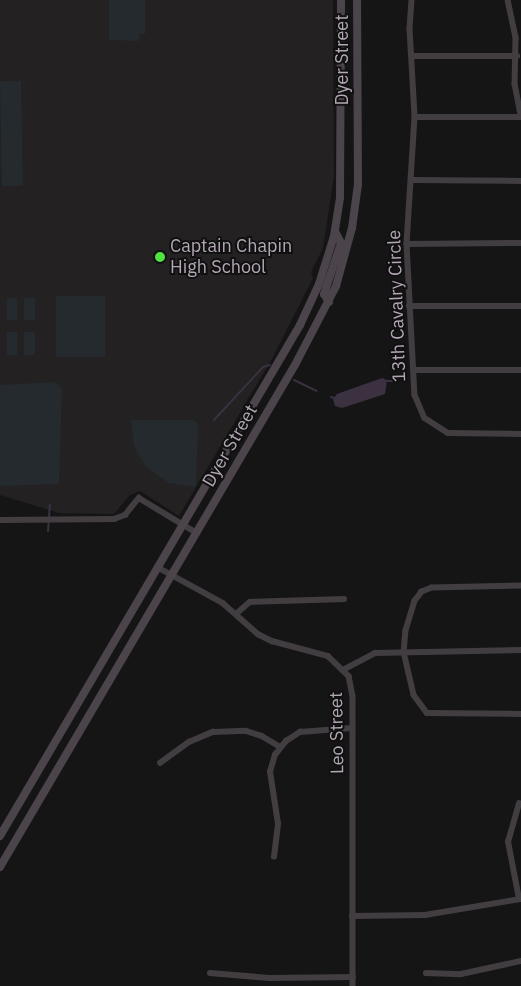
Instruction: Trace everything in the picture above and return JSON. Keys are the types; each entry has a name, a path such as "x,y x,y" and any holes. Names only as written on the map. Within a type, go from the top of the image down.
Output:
{"main road":[{"name":"Dyer Street","path":"0,836 309,307 335,231 342,173 342,0"},
{"name":"Dyer Street","path":"0,867 197,533 329,302 348,249 356,206 357,0"},
{"path":"329,302 324,294 341,243 335,231"},
{"path":"218,463 232,470"},
{"path":"25,794 38,802"}],"street":[{"name":"13th Cavalry Circle","path":"412,0 412,56 416,117 407,244 409,306 419,407 425,418 436,426 461,434 521,434"},
{"path":"416,117 521,116 515,84 517,56 508,0"},
{"path":"412,56 517,56"},
{"path":"412,180 521,181"},
{"path":"407,244 521,243"},
{"path":"409,306 521,306"},
{"path":"414,370 521,370"},
{"path":"0,520 114,519 125,515 139,498 197,533"},
{"name":"Leo Street","path":"157,567 223,604 258,634 284,644 315,650 345,669 352,686 353,986"},
{"path":"521,586 432,588 422,592 415,601 406,630 404,652 414,695 426,714 521,714"},
{"path":"236,614 250,602 344,600"},
{"path":"345,669 375,653 521,650"},
{"path":"274,857 278,824 270,772 280,747 293,736 308,730 352,728"},
{"path":"160,763 189,742 213,732 246,731 262,736 280,747"},
{"path":"352,916 425,915 520,899 508,842 519,804"},
{"path":"426,973 461,974 521,960"},
{"path":"210,973 270,978 353,977"}],"shaded area":[{"name":"Captain Chapin High School","path":"0,0 333,0 334,176 323,248 311,272 313,278 273,357 179,516 140,491 130,495 114,514 59,513 0,495"},
{"path":"109,0 145,0 145,34 139,34 139,41 109,40"},
{"path":"0,81 21,81 23,186 2,186"},
{"path":"56,296 105,296 105,357 56,357"},
{"path":"7,298 17,298 17,320 7,320"},
{"path":"24,298 35,298 35,320 24,320"},
{"path":"7,332 17,332 17,355 7,355"},
{"path":"24,332 35,332 35,355 24,355"},
{"path":"382,378 387,380 385,394 342,408 335,406 333,399 337,394"},
{"path":"55,382 62,389 59,484 0,486 0,385"},
{"path":"131,420 193,420 198,424 196,487 169,483 146,467 134,446"}],"waterway":[{"path":"214,420 263,367 270,365"},
{"path":"294,380 317,391"},
{"path":"387,381 392,381"},
{"path":"48,531 50,505"}],"place":[{"name":"Captain Chapin High School","path":"160,257"}]}
